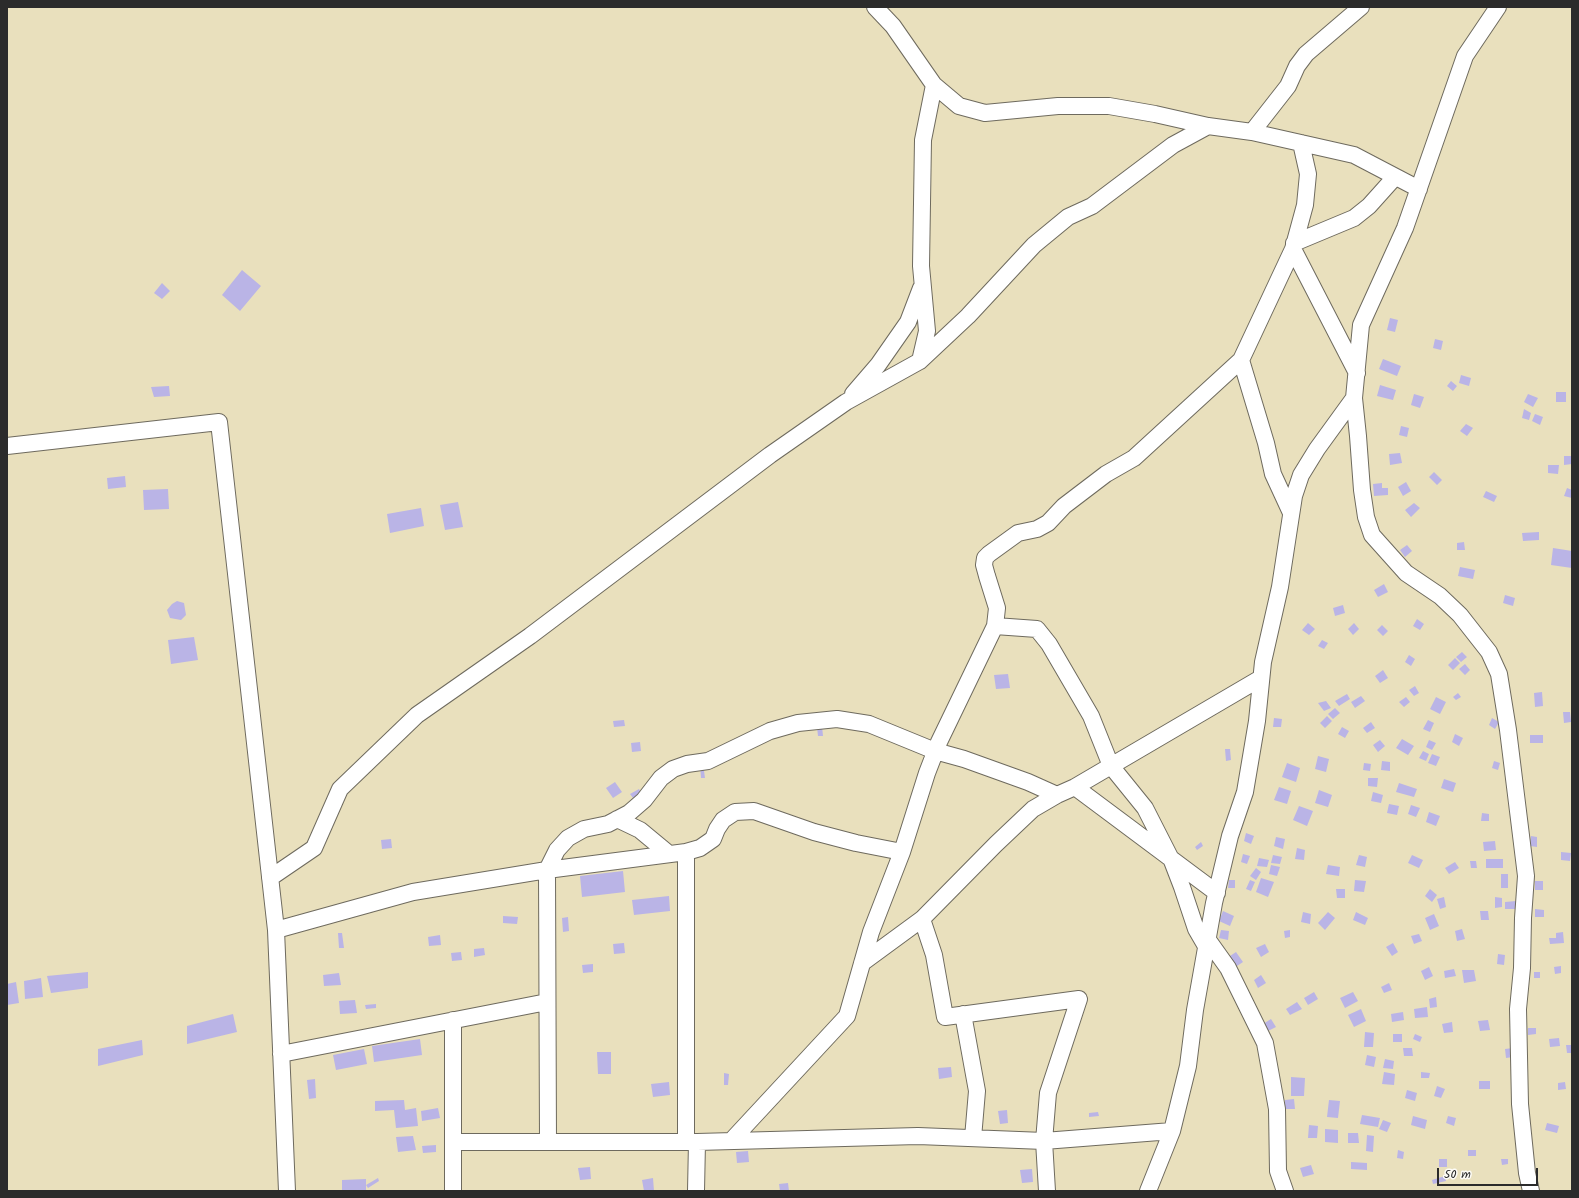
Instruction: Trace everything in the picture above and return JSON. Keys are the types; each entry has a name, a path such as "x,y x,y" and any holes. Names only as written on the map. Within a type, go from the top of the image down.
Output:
{"street":[{"path":"875,7 893,26 934,85 959,106 985,113 1058,106 1109,106 1156,114 1208,126 1252,132 1354,155 1419,189"},
{"path":"1252,132 1288,86 1297,66 1306,54 1361,7"},
{"path":"1498,7 1466,56 1405,228 1362,325 1354,398 1362,490 1366,517 1372,534 1406,573 1440,596 1460,615 1489,652 1499,674 1508,730 1526,876 1522,968 1518,1009 1520,1104 1527,1173 1531,1191"},
{"path":"920,361 927,331 920,266 924,140 934,85"},
{"path":"270,878 314,848 340,789 417,715 530,636 770,455 846,402 920,361 968,316 1034,245 1068,217 1092,206 1173,145 1208,126"},
{"path":"732,1141 847,1016 871,932 902,852 926,773 935,751 995,626 997,608 984,565 985,558 1018,533 1037,529 1048,523 1064,506 1106,474 1134,458 1241,360 1293,246 1305,205 1308,174 1301,143"},
{"path":"1293,246 1354,218 1369,206 1395,177"},
{"path":"1293,246 1357,373"},
{"path":"846,402 878,365 908,322 922,285"},
{"path":"1241,360 1274,474 1291,514"},
{"path":"1148,1191 1172,1131 1188,1066 1195,1010 1217,893 1230,836 1245,792 1257,721 1263,662 1280,587 1294,496 1301,476 1317,449 1354,398"},
{"path":"7,446 219,422 276,930 287,1191"},
{"path":"995,626 1037,629 1049,644 1091,716 1111,766 1146,808 1172,861 1196,929 1228,968 1265,1043 1277,1109 1278,1171 1284,1191"},
{"path":"862,963 922,919 962,877 1033,809 1057,795 1075,787 1261,678"},
{"path":"548,1142 546,1002 547,870 557,850 568,838 584,830 608,824 629,813 644,800 661,778 673,769 687,764 708,761 770,731 798,723 837,718 869,724 935,751 964,759 1021,779 1057,795"},
{"path":"1075,787 1172,861 1217,893"},
{"path":"276,930 413,892 547,870 686,852 700,848 713,840 717,829 723,820 735,812 754,811 821,834 902,852"},
{"path":"617,819 640,830 669,854"},
{"path":"686,852 691,1142 696,1191"},
{"path":"922,919 934,955 945,1017 1079,999 1048,1093 1044,1141 1047,1191"},
{"path":"281,1054 546,1002"},
{"path":"963,1014 977,1091 973,1138"},
{"path":"453,1020 453,1191"},
{"path":"454,1142 691,1142 918,1136 1044,1141 1172,1131"}],"building":[{"path":"242,270 261,286 240,311 222,295"},
{"path":"162,283 170,291 162,299 154,293"},
{"path":"1390,318 1398,320 1395,332 1387,330"},
{"path":"1435,339 1443,341 1441,350 1433,348"},
{"path":"1383,359 1401,366 1397,376 1379,369"},
{"path":"1461,375 1471,378 1469,386 1459,383"},
{"path":"1451,381 1457,386 1453,391 1447,386"},
{"path":"1380,385 1396,390 1393,400 1377,396"},
{"path":"169,386 170,396 154,397 151,387"},
{"path":"1556,392 1566,392 1566,402 1556,402"},
{"path":"1414,394 1424,397 1420,408 1411,405"},
{"path":"1528,394 1538,398 1533,407 1524,402"},
{"path":"1524,409 1531,413 1529,420 1522,418"},
{"path":"1535,414 1543,417 1540,425 1532,421"},
{"path":"1466,424 1473,428 1467,436 1460,431"},
{"path":"1401,426 1409,428 1407,437 1399,435"},
{"path":"1400,453 1402,463 1390,465 1389,454"},
{"path":"1564,456 1572,456 1572,464 1564,465"},
{"path":"1548,465 1559,465 1558,474 1548,473"},
{"path":"1434,472 1442,480 1437,485 1429,477"},
{"path":"125,476 126,487 108,489 107,478"},
{"path":"1406,482 1411,491 1403,496 1398,487"},
{"path":"1382,483 1382,488 1388,488 1388,495 1374,496 1373,484"},
{"path":"1567,488 1572,490 1572,498 1564,496"},
{"path":"168,489 169,509 144,510 143,490"},
{"path":"1486,491 1497,496 1494,502 1483,497"},
{"path":"458,502 463,527 445,530 440,505"},
{"path":"1414,503 1420,508 1411,517 1405,510"},
{"path":"421,508 424,526 390,533 387,514"},
{"path":"1539,532 1539,540 1523,541 1522,533"},
{"path":"1464,542 1465,550 1457,550 1457,543"},
{"path":"1407,545 1412,551 1405,557 1400,550"},
{"path":"1553,548 1572,551 1572,568 1551,565"},
{"path":"1460,567 1475,570 1473,579 1458,576"},
{"path":"1384,584 1388,592 1378,597 1374,590"},
{"path":"1505,595 1515,598 1513,606 1503,603"},
{"path":"177,601 184,603 186,615 181,620 170,618 167,610"},
{"path":"1343,605 1345,613 1335,616 1333,608"},
{"path":"1417,619 1424,624 1420,630 1413,626"},
{"path":"1308,623 1315,629 1309,635 1302,630"},
{"path":"1354,623 1359,629 1353,635 1348,629"},
{"path":"1382,625 1388,631 1383,636 1377,630"},
{"path":"194,637 198,660 171,664 168,640"},
{"path":"1322,640 1328,643 1324,649 1318,646"},
{"path":"1462,652 1467,657 1461,662 1456,657"},
{"path":"1409,655 1415,659 1411,666 1405,662"},
{"path":"1455,658 1460,663 1453,670 1448,665"},
{"path":"1465,664 1470,670 1465,675 1459,669"},
{"path":"1383,670 1388,678 1380,683 1375,676"},
{"path":"1008,674 1010,688 996,689 994,675"},
{"path":"1415,686 1419,693 1414,696 1409,690"},
{"path":"1542,692 1543,706 1535,707 1534,693"},
{"path":"1458,693 1461,697 1456,700 1453,697"},
{"path":"1347,694 1350,699 1339,706 1335,701"},
{"path":"1361,696 1365,701 1355,708 1351,702"},
{"path":"1406,697 1410,702 1404,707 1399,702"},
{"path":"1436,697 1446,702 1440,714 1430,709"},
{"path":"1326,701 1331,708 1324,711 1318,703"},
{"path":"1335,708 1340,713 1333,719 1328,714"},
{"path":"1563,712 1570,712 1571,722 1564,723"},
{"path":"1327,716 1332,721 1325,728 1320,723"},
{"path":"1274,718 1282,719 1281,727 1273,727"},
{"path":"1492,718 1499,722 1495,729 1489,725"},
{"path":"624,720 625,726 614,727 613,721"},
{"path":"1428,720 1434,723 1430,732 1423,729"},
{"path":"1371,722 1375,728 1367,733 1363,728"},
{"path":"822,726 823,736 818,736 817,727"},
{"path":"1342,727 1349,731 1345,738 1338,734"},
{"path":"1455,734 1463,738 1459,746 1452,742"},
{"path":"1530,735 1543,735 1543,743 1530,743"},
{"path":"1402,739 1414,746 1408,755 1396,748"},
{"path":"1380,740 1385,746 1378,752 1373,745"},
{"path":"1429,740 1436,743 1432,750 1426,747"},
{"path":"640,742 641,751 632,752 631,743"},
{"path":"1225,749 1230,749 1231,760 1226,761"},
{"path":"1423,751 1429,754 1426,761 1419,758"},
{"path":"1432,754 1440,757 1436,766 1428,763"},
{"path":"1318,756 1329,759 1326,772 1315,769"},
{"path":"1382,761 1390,762 1390,771 1381,770"},
{"path":"1494,761 1500,763 1498,770 1492,768"},
{"path":"1287,763 1300,768 1296,782 1282,777"},
{"path":"1364,763 1371,764 1370,771 1363,770"},
{"path":"700,764 703,764 705,778 701,778"},
{"path":"1368,778 1378,778 1377,787 1368,786"},
{"path":"1444,779 1456,783 1453,792 1441,788"},
{"path":"615,782 622,792 613,798 606,788"},
{"path":"1399,783 1417,789 1414,797 1396,792"},
{"path":"1279,787 1291,791 1287,804 1274,800"},
{"path":"639,789 641,793 633,798 630,794"},
{"path":"1319,790 1332,795 1328,807 1315,803"},
{"path":"1373,792 1383,795 1381,803 1371,801"},
{"path":"1389,804 1399,806 1397,815 1387,813"},
{"path":"1411,805 1420,808 1416,817 1408,814"},
{"path":"1299,806 1313,811 1307,826 1293,820"},
{"path":"1429,812 1440,816 1436,826 1426,822"},
{"path":"1482,813 1489,814 1489,821 1481,821"},
{"path":"1246,833 1254,836 1251,844 1244,841"},
{"path":"1531,836 1537,837 1537,847 1530,846"},
{"path":"1276,837 1285,839 1283,849 1274,846"},
{"path":"391,839 392,848 382,849 381,840"},
{"path":"1495,841 1496,850 1484,851 1483,842"},
{"path":"1201,842 1203,846 1197,850 1195,847"},
{"path":"1297,848 1305,850 1304,860 1295,859"},
{"path":"1561,852 1571,853 1570,861 1561,860"},
{"path":"1243,854 1250,856 1247,864 1241,862"},
{"path":"1273,855 1282,857 1280,864 1271,863"},
{"path":"1359,855 1367,857 1365,867 1356,865"},
{"path":"1412,855 1423,860 1419,868 1408,863"},
{"path":"1259,858 1269,860 1267,867 1257,866"},
{"path":"1486,859 1503,859 1503,868 1486,868"},
{"path":"1470,861 1476,861 1477,868 1471,868"},
{"path":"1455,862 1459,868 1449,874 1445,868"},
{"path":"1271,865 1280,867 1277,876 1269,874"},
{"path":"1328,865 1340,867 1339,876 1326,874"},
{"path":"1256,868 1261,872 1256,880 1250,876"},
{"path":"623,871 625,892 582,897 580,876"},
{"path":"1501,874 1508,874 1508,888 1501,888"},
{"path":"1261,878 1274,882 1268,897 1256,892"},
{"path":"1229,880 1235,880 1235,888 1228,888"},
{"path":"1250,880 1255,882 1251,891 1246,889"},
{"path":"1355,880 1366,881 1364,892 1354,891"},
{"path":"1535,881 1543,881 1543,890 1535,890"},
{"path":"1336,889 1345,889 1345,898 1337,898"},
{"path":"1430,889 1437,895 1432,902 1425,896"},
{"path":"669,896 670,911 634,915 632,900"},
{"path":"1444,897 1446,907 1440,909 1437,899"},
{"path":"1495,897 1502,898 1502,907 1495,908"},
{"path":"1516,901 1516,909 1505,909 1505,902"},
{"path":"1535,909 1544,910 1544,917 1535,917"},
{"path":"1223,911 1234,916 1230,926 1219,921"},
{"path":"1480,911 1488,911 1489,920 1481,920"},
{"path":"1303,912 1311,914 1310,924 1301,922"},
{"path":"1328,912 1335,918 1325,930 1318,923"},
{"path":"1356,912 1368,918 1365,925 1353,920"},
{"path":"1434,914 1439,926 1430,930 1425,918"},
{"path":"503,916 518,917 517,924 503,923"},
{"path":"568,917 569,931 563,932 562,918"},
{"path":"1462,929 1465,939 1457,941 1455,931"},
{"path":"1221,930 1229,931 1228,940 1219,938"},
{"path":"1290,930 1290,937 1285,938 1284,931"},
{"path":"1563,932 1564,943 1550,944 1549,938 1556,938 1556,933"},
{"path":"338,933 342,933 344,948 339,948"},
{"path":"1419,934 1422,941 1414,944 1411,936"},
{"path":"440,935 441,945 429,946 428,937"},
{"path":"624,943 625,953 614,954 613,944"},
{"path":"1393,943 1398,952 1392,956 1386,947"},
{"path":"1265,944 1269,952 1261,957 1256,948"},
{"path":"484,948 485,955 474,957 474,949"},
{"path":"461,952 462,960 452,961 451,953"},
{"path":"1236,952 1243,962 1234,968 1227,958"},
{"path":"1498,954 1505,955 1504,965 1497,964"},
{"path":"593,964 593,972 583,973 582,965"},
{"path":"1561,966 1561,973 1555,974 1554,967"},
{"path":"1429,967 1433,976 1425,980 1421,971"},
{"path":"1454,969 1456,976 1445,978 1444,971"},
{"path":"1462,970 1474,970 1476,981 1464,983"},
{"path":"88,972 88,988 51,993 47,976"},
{"path":"1534,972 1540,972 1540,978 1534,978"},
{"path":"339,973 341,985 324,986 323,975"},
{"path":"1261,975 1266,983 1258,988 1254,980"},
{"path":"41,978 43,997 25,999 24,981"},
{"path":"16,982 19,1003 7,1005 7,984"},
{"path":"1389,983 1392,990 1384,993 1381,987"},
{"path":"1314,992 1318,999 1308,1005 1304,998"},
{"path":"1353,992 1358,1001 1345,1008 1340,998"},
{"path":"1436,997 1437,1007 1430,1008 1429,999"},
{"path":"355,1000 357,1013 340,1014 339,1001"},
{"path":"1297,1002 1302,1009 1290,1015 1286,1009"},
{"path":"376,1004 376,1008 366,1009 365,1005"},
{"path":"1427,1007 1428,1017 1415,1018 1414,1009"},
{"path":"1361,1009 1366,1021 1354,1027 1348,1015"},
{"path":"1403,1012 1404,1020 1392,1022 1391,1014"},
{"path":"233,1014 237,1032 187,1044 187,1026"},
{"path":"1271,1019 1276,1027 1268,1031 1263,1024"},
{"path":"1488,1020 1490,1030 1480,1031 1478,1021"},
{"path":"1452,1022 1453,1032 1444,1033 1442,1024"},
{"path":"1528,1028 1536,1028 1536,1034 1528,1035"},
{"path":"1365,1032 1374,1033 1373,1047 1364,1047"},
{"path":"1393,1034 1402,1034 1402,1042 1393,1042"},
{"path":"1415,1034 1422,1037 1420,1042 1413,1039"},
{"path":"1559,1038 1560,1046 1550,1047 1549,1039"},
{"path":"420,1039 422,1055 374,1062 372,1046"},
{"path":"142,1040 143,1055 98,1066 98,1049"},
{"path":"1566,1045 1572,1045 1572,1053 1567,1053"},
{"path":"1403,1048 1412,1048 1413,1056 1404,1056"},
{"path":"1513,1048 1513,1057 1506,1058 1505,1049"},
{"path":"364,1049 367,1064 336,1070 333,1055"},
{"path":"597,1052 611,1052 611,1074 598,1074"},
{"path":"1367,1055 1376,1057 1374,1067 1365,1065"},
{"path":"1385,1059 1394,1061 1393,1069 1383,1068"},
{"path":"951,1067 952,1077 939,1079 938,1068"},
{"path":"1384,1072 1395,1074 1394,1085 1382,1084"},
{"path":"1421,1072 1430,1073 1429,1078 1421,1078"},
{"path":"724,1073 729,1074 728,1085 724,1085"},
{"path":"1291,1077 1305,1078 1304,1096 1291,1096"},
{"path":"315,1079 316,1098 309,1099 307,1080"},
{"path":"1479,1081 1490,1081 1490,1089 1479,1089"},
{"path":"669,1082 670,1095 653,1097 651,1084"},
{"path":"1565,1082 1566,1089 1558,1090 1558,1083"},
{"path":"1437,1086 1445,1089 1441,1098 1434,1096"},
{"path":"1407,1090 1417,1093 1415,1101 1405,1098"},
{"path":"1294,1099 1295,1109 1285,1109 1285,1100"},
{"path":"404,1100 405,1110 416,1108 418,1126 396,1128 394,1110 375,1111 375,1101"},
{"path":"1329,1100 1340,1101 1338,1118 1327,1117"},
{"path":"438,1108 440,1118 422,1121 421,1111"},
{"path":"1007,1110 1008,1123 1000,1124 998,1111"},
{"path":"1098,1112 1099,1116 1089,1117 1089,1113"},
{"path":"1362,1115 1380,1118 1378,1127 1360,1124"},
{"path":"1413,1116 1427,1120 1425,1129 1411,1125"},
{"path":"1448,1116 1456,1118 1454,1126 1446,1123"},
{"path":"1383,1120 1391,1123 1387,1132 1379,1129"},
{"path":"1547,1123 1559,1126 1557,1133 1545,1130"},
{"path":"1309,1125 1318,1126 1317,1138 1308,1138"},
{"path":"1325,1129 1338,1130 1338,1143 1325,1142"},
{"path":"1348,1133 1358,1133 1359,1143 1348,1143"},
{"path":"1367,1135 1374,1136 1373,1152 1366,1151"},
{"path":"413,1136 416,1150 398,1152 396,1137"},
{"path":"436,1145 436,1152 423,1153 422,1146"},
{"path":"1398,1150 1404,1152 1403,1159 1397,1158"},
{"path":"1468,1150 1476,1150 1476,1156 1468,1156"},
{"path":"748,1151 749,1162 737,1163 736,1152"},
{"path":"1439,1159 1447,1159 1447,1167 1439,1167"},
{"path":"1501,1159 1508,1159 1508,1164 1502,1165"},
{"path":"1351,1162 1367,1163 1367,1170 1351,1169"},
{"path":"1311,1165 1314,1174 1303,1177 1300,1168"},
{"path":"590,1167 591,1179 580,1180 578,1168"},
{"path":"1032,1169 1033,1182 1022,1183 1020,1170"},
{"path":"1445,1176 1446,1181 1433,1184 1432,1180"},
{"path":"378,1178 379,1181 368,1188 366,1185"},
{"path":"653,1178 654,1191 644,1191 642,1180"},
{"path":"366,1179 366,1191 342,1191 342,1180"},
{"path":"788,1183 789,1191 780,1191 779,1184"}]}
